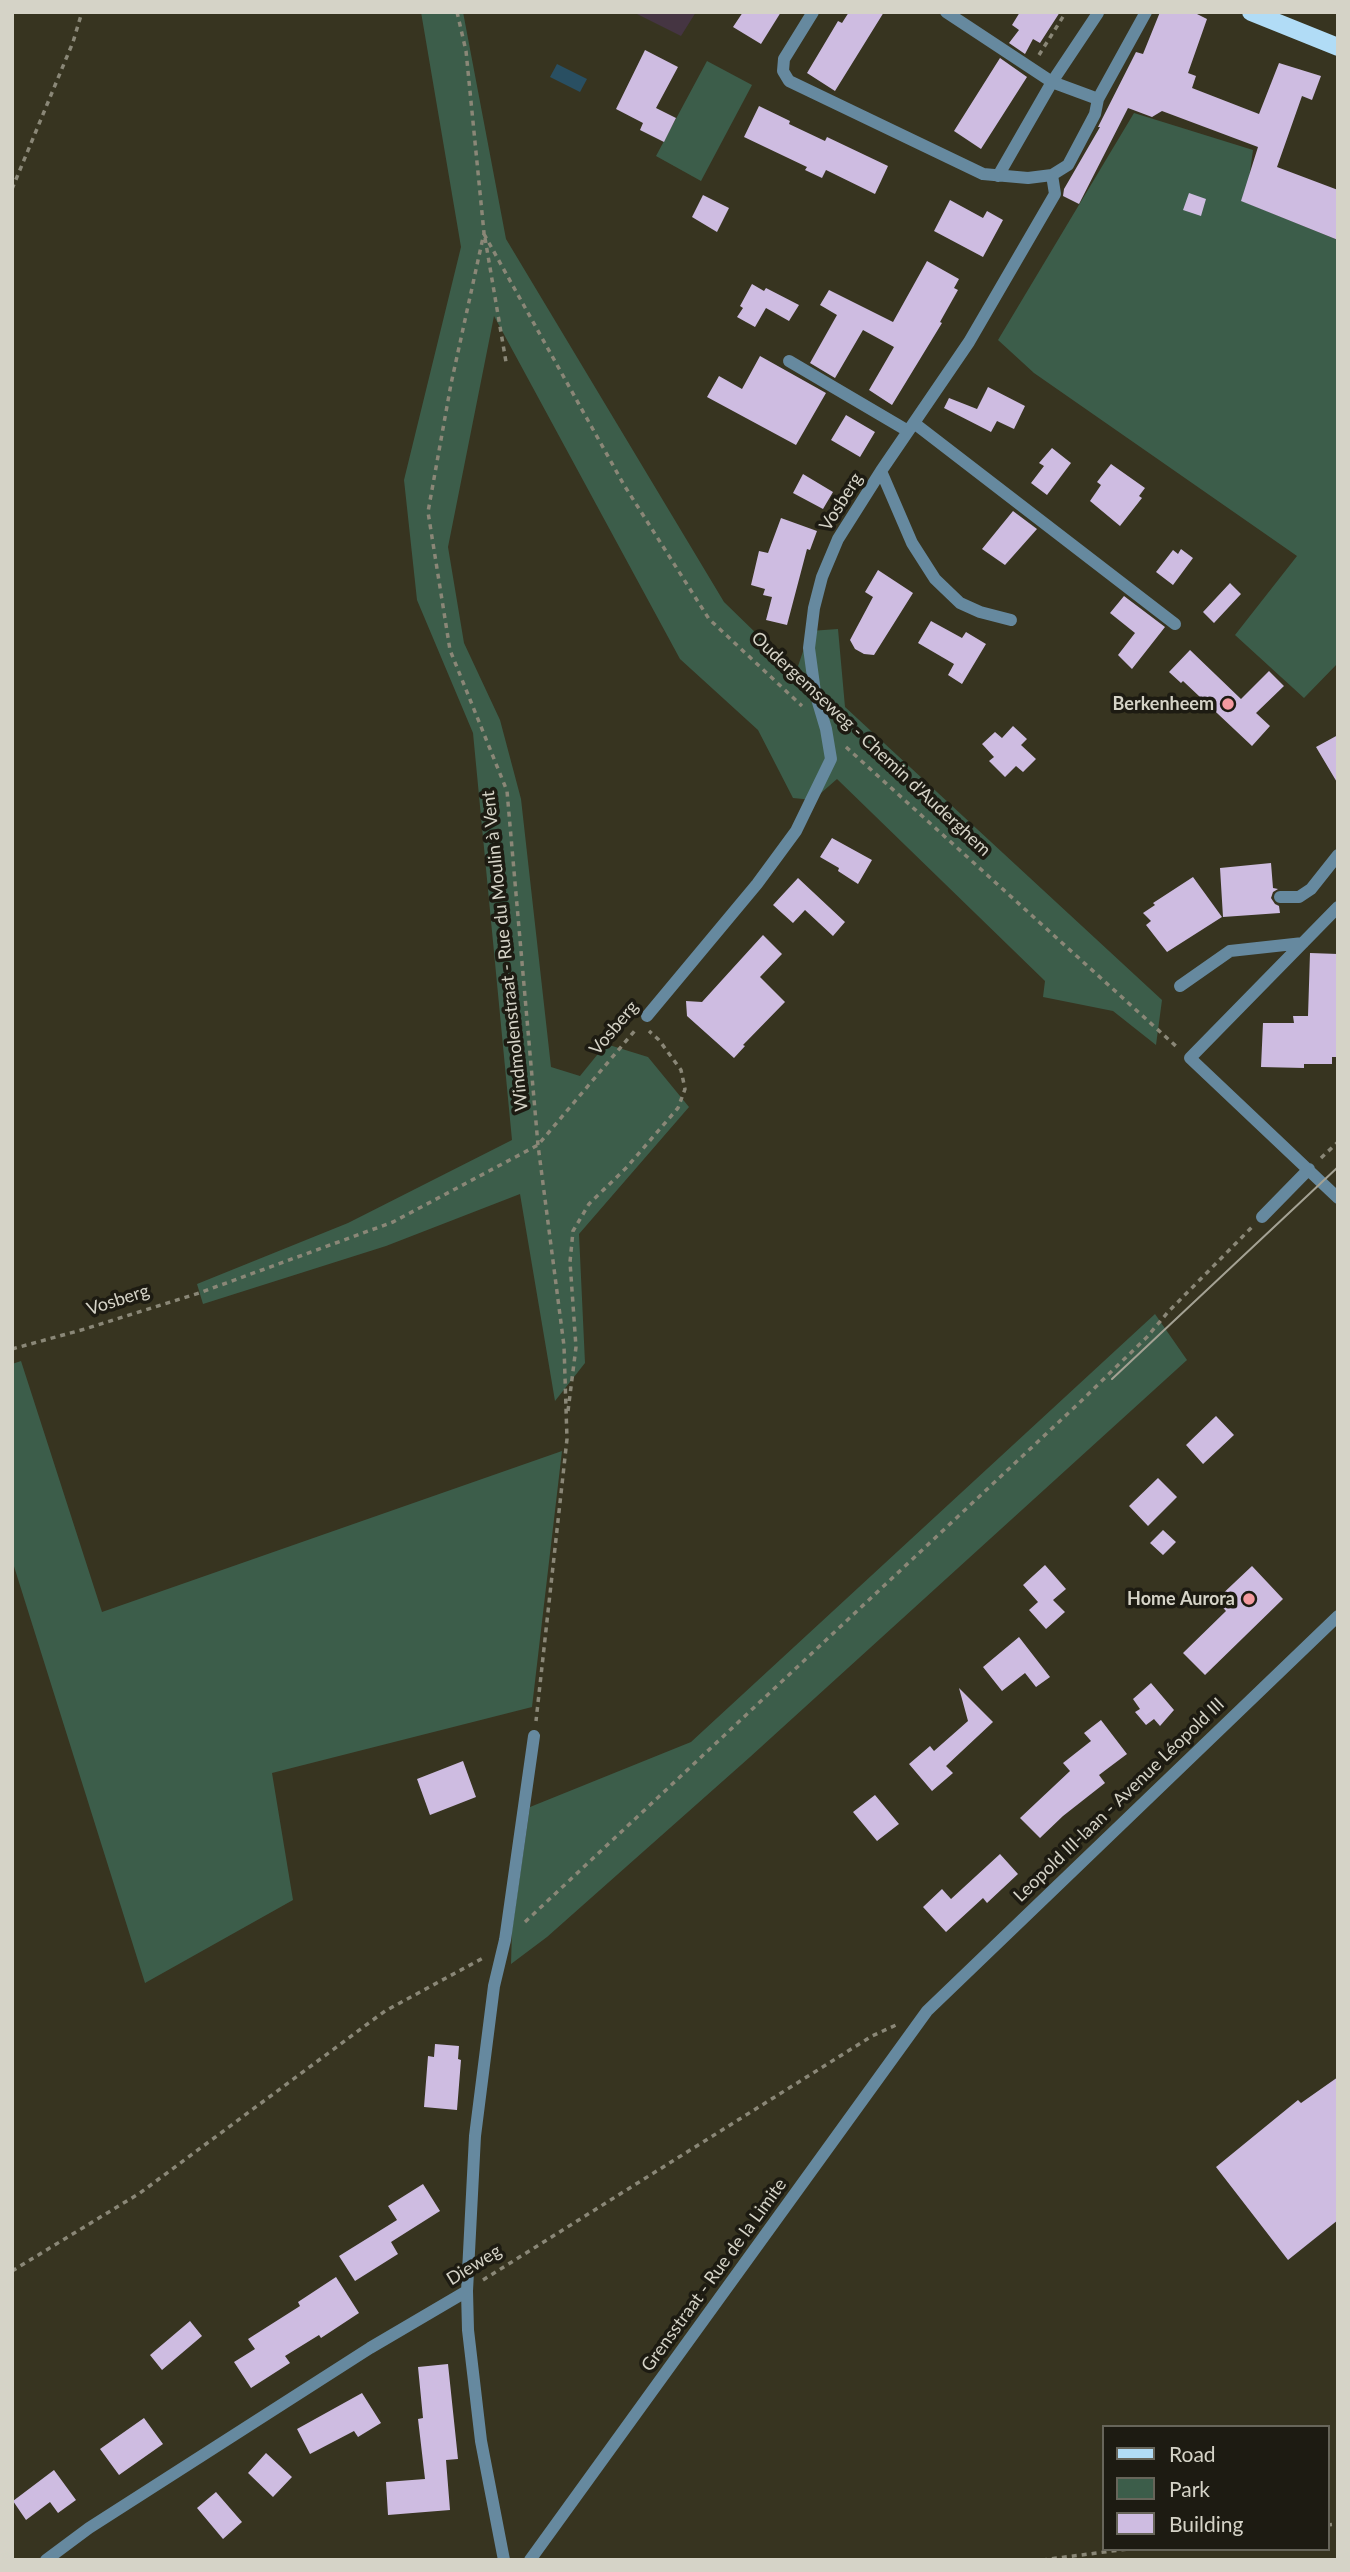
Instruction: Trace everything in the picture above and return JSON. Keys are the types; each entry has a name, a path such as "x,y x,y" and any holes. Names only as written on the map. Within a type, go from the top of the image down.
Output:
{"main road":[{"path":"1251,12 1338,47"}],"street":[{"path":"813,12 784,59 783,71 789,81 983,174 1027,178 1052,175 1068,165 1095,114 1098,99 1146,12"},
{"path":"946,12 1052,82 1098,99"},
{"path":"998,176 1052,82 1098,13"},
{"name":"Vosberg","path":"643,1020 757,884 796,831 831,759 826,729 815,692 809,648 814,608 822,577 838,539 969,342 1055,194 1052,175"},
{"path":"789,361 911,427 1175,624"},
{"path":"881,471 912,543 935,579 960,603 980,612 1012,620"},
{"path":"1280,897 1299,897 1311,889 1337,856"},
{"path":"1338,907 1190,1058 1338,1198"},
{"path":"1180,986 1230,951 1303,943"},
{"path":"1262,1217 1309,1169"},
{"name":"Leopold III-laan - Avenue Léopold III","path":"927,2011 1338,1616"},
{"path":"504,2560 481,2441 468,2330 467,2291 475,2136 494,1986 505,1940 534,1736"},
{"name":"Grensstraat - Rue de la Limite","path":"530,2560 927,2011"},
{"name":"Dieweg","path":"46,2560 89,2528 467,2291"}],"path":[{"path":"12,189 73,42 82,12"},
{"name":"Windmolenstraat - Rue du Moulin à Vent","path":"457,12 466,51 484,233 451,384 428,512 450,650 507,791 538,1145 564,1346 564,1470 534,1736"},
{"path":"1031,68 1066,12"},
{"path":"484,233 506,362"},
{"name":"Oudergemseweg - Chemin d'Auderghem","path":"484,233 624,485 709,618 826,729 1190,1058"},
{"path":"566,1423 576,1348 570,1262 573,1231 589,1205 628,1167 678,1108 685,1089 681,1070 643,1020"},
{"name":"Vosberg","path":"12,1349 200,1293 393,1222 538,1145 643,1020"},
{"path":"1309,1169 1338,1142"},
{"path":"12,2271 140,2193 385,2011 486,1956 505,1940 1077,1405 1147,1337 1168,1312 1262,1217"},
{"name":"Dieweg","path":"467,2291 872,2036 927,2011"},
{"path":"1042,2560 1112,2551"}],"shaded area":[{"path":"633,12 696,12 681,36"}],"green space":[{"path":"421,12 463,12 506,239 724,602 796,672 810,631 838,629 845,707 1162,1000 1156,1045 1113,1011 1043,997 1045,981 837,779 813,800 793,798 758,730 680,659 494,316 448,547 464,643 500,720 521,799 551,1067 580,1076 606,1044 648,1057 689,1107 579,1234 585,1363 555,1401 520,1194 386,1246 203,1304 197,1284 348,1223 512,1140 473,733 417,600 404,480 461,247"},
{"path":"707,61 752,85 701,181 656,156"},
{"path":"1134,113 1253,150 1249,179 1242,201 1338,240 1338,663 1304,698 1235,635 1297,556 1034,373 998,340"},
{"path":"1155,1314 1187,1360 750,1757 547,1937 511,1964 512,1930 530,1807 691,1742"},
{"path":"21,1361 102,1612 562,1451 532,1707 272,1773 293,1900 145,1983 12,1560 12,1364"}],"water":[{"path":"557,64 587,79 580,92 550,77"}],"building":[{"path":"743,12 781,12 761,44 733,27"},
{"path":"849,12 884,12 835,91 807,73 838,21 842,23"},
{"path":"1020,12 1060,12 1040,43 1033,39 1025,54 1009,43 1019,30 1012,25"},
{"path":"1160,12 1193,12 1207,19 1188,73 1196,76 1192,88 1259,114 1279,63 1321,76 1312,100 1302,96 1277,167 1338,190 1338,240 1241,201 1258,147 1162,111 1152,117 1128,108 1079,204 1063,196 1064,189 1100,127 1136,52 1143,54"},
{"path":"645,50 678,67 656,108 676,118 664,142 640,130 643,123 616,109"},
{"path":"1000,58 1027,77 981,149 954,131"},
{"path":"759,106 825,141 827,137 888,166 875,194 826,170 822,178 805,170 807,167 744,137"},
{"path":"1189,193 1206,199 1201,216 1183,210"},
{"path":"703,195 729,208 717,232 692,217"},
{"path":"950,200 983,218 987,211 1003,220 983,257 934,231"},
{"path":"927,261 959,279 954,288 958,290 940,322 942,323 892,405 869,390 894,347 863,330 835,378 810,363 837,315 820,305 829,290 893,322"},
{"path":"752,284 799,305 789,321 766,308 755,327 737,317"},
{"path":"760,356 826,393 796,445 707,397 719,376 742,389"},
{"path":"988,387 1025,406 1014,429 997,421 991,432 944,408 949,398 977,409"},
{"path":"846,415 875,432 860,457 831,440"},
{"path":"1052,448 1071,463 1047,495 1031,483 1044,466 1039,463"},
{"path":"1111,464 1145,488 1139,496 1142,498 1120,526 1090,501 1101,485 1097,482"},
{"path":"803,474 833,492 823,509 793,493"},
{"path":"1013,511 1037,529 1005,565 982,549"},
{"path":"781,518 817,531 810,550 807,549 787,625 766,620 772,597 763,595 765,589 751,585 759,551 768,553"},
{"path":"1181,549 1193,558 1173,585 1156,572 1173,550 1178,554"},
{"path":"878,570 913,593 874,655 864,654 855,649 850,640 873,597 865,592"},
{"path":"1230,583 1241,594 1214,623 1203,612"},
{"path":"1124,596 1165,627 1132,669 1118,655 1135,633 1110,613"},
{"path":"931,621 962,638 966,632 986,644 962,684 948,675 954,664 918,643"},
{"name":"Berkenheem","path":"1190,650 1241,699 1269,671 1284,686 1256,713 1270,726 1252,746 1183,681 1181,683 1169,672"},
{"path":"1013,726 1027,739 1021,745 1036,759 1023,772 1016,766 1005,777 989,761 994,757 982,744 995,732 1002,738"},
{"path":"1338,735 1338,784 1316,747"},
{"path":"832,838 872,860 858,884 820,857"},
{"path":"1271,863 1273,888 1278,889 1273,892 1271,898 1279,906 1280,913 1223,917 1220,868"},
{"path":"1193,877 1222,917 1167,952 1146,925 1151,921 1143,913 1155,905 1153,903"},
{"path":"798,878 845,922 833,936 805,910 793,923 773,905"},
{"path":"763,935 782,954 760,977 785,1002 734,1058 687,1016 686,1001 702,1002"},
{"path":"1310,953 1338,954 1338,1057 1332,1057 1332,1064 1304,1064 1304,1068 1261,1067 1263,1023 1294,1023 1293,1016 1308,1016"},
{"path":"1216,1416 1234,1435 1203,1464 1186,1445"},
{"path":"1158,1478 1177,1497 1148,1526 1129,1506"},
{"path":"1163,1530 1176,1542 1163,1555 1150,1543"},
{"path":"1045,1565 1066,1589 1053,1600 1065,1612 1046,1629 1029,1610 1038,1602 1023,1585"},
{"path":"1252,1566 1283,1599 1205,1675 1183,1653 1226,1611 1216,1600"},
{"path":"1019,1637 1050,1677 1036,1687 1025,1673 1002,1691 983,1667"},
{"path":"1151,1683 1174,1710 1160,1726 1154,1719 1146,1725 1135,1712 1140,1709 1133,1699"},
{"path":"959,1688 993,1722 946,1766 953,1773 932,1791 909,1764 930,1746 934,1751 968,1721"},
{"path":"1101,1720 1127,1754 1099,1775 1105,1783 1040,1838 1020,1818 1070,1771 1063,1763 1091,1741 1084,1733"},
{"path":"463,1761 476,1797 430,1815 417,1779"},
{"path":"875,1795 899,1824 877,1841 853,1812"},
{"path":"1000,1854 1018,1874 987,1903 983,1898 946,1932 923,1907 942,1889 951,1899"},
{"path":"435,2044 459,2046 458,2059 461,2060 457,2110 424,2107 428,2056 434,2057"},
{"path":"1338,2077 1338,2220 1288,2260 1216,2167 1298,2100 1301,2103"},
{"path":"423,2184 440,2211 391,2242 398,2254 355,2281 339,2256 397,2220 388,2206"},
{"path":"336,2277 359,2313 321,2338 319,2335 285,2356 290,2363 251,2388 234,2362 255,2349 248,2339 300,2306 298,2302"},
{"path":"190,2321 202,2336 162,2370 150,2355"},
{"path":"448,2364 458,2459 446,2460 450,2510 388,2515 386,2482 425,2479 418,2419 423,2418 418,2367"},
{"path":"362,2393 381,2423 358,2437 354,2431 310,2454 297,2429"},
{"path":"144,2418 163,2444 119,2475 100,2449"},
{"path":"266,2453 292,2477 273,2497 248,2473"},
{"path":"54,2470 76,2500 58,2513 50,2502 26,2520 13,2501"},
{"path":"216,2492 242,2522 223,2539 197,2508"}],"tram line":[{"path":"1112,1379 1338,1167"}],"place":[{"name":"Berkenheem","path":"1228,704"},
{"name":"Home Aurora","path":"1249,1599"}]}
